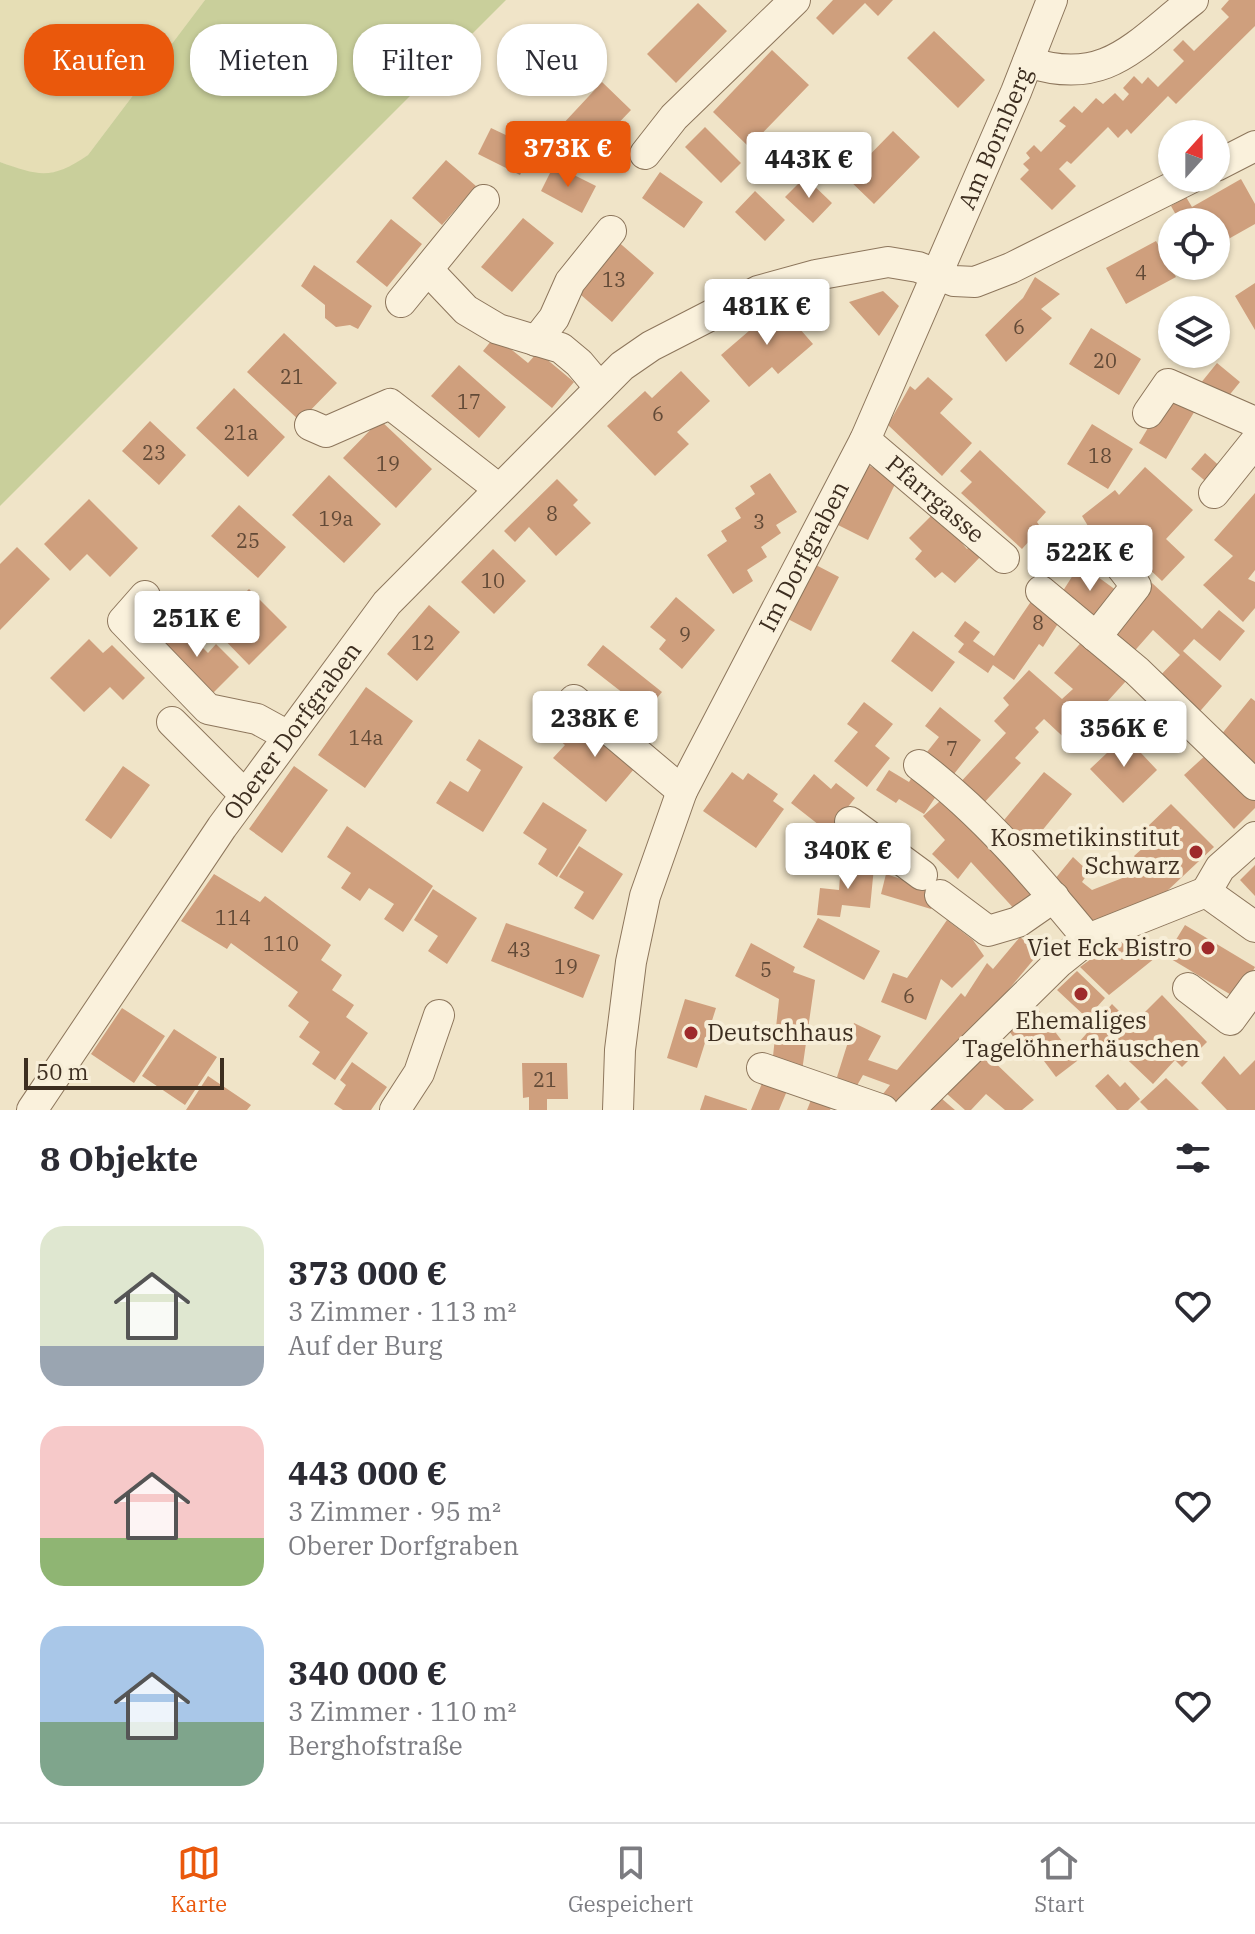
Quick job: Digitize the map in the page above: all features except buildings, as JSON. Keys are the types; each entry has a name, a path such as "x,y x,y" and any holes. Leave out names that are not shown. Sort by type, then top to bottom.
{"street":[{"path":"645,154 674,117 795,0"},
{"name":"Am Bornberg","path":"937,275 1052,0"},
{"path":"1028,62 1071,71 1109,65 1193,0"},
{"path":"1230,159 1255,146"},
{"path":"937,275 965,283 991,276 1162,192"},
{"path":"401,302 484,200"},
{"path":"536,341 554,318 570,282 611,231"},
{"name":"Oberer Dorfgraben","path":"32,1110 245,795 387,603 622,366 651,346 758,291 871,263 903,263 937,275"},
{"path":"428,270 466,310 498,329 561,348 579,363 600,388"},
{"name":"Im Dorfgraben","path":"618,1110 620,1050 631,962 645,896 682,791 865,440 937,275"},
{"path":"1148,413 1168,384 1255,422"},
{"path":"310,425 326,432 390,404 499,489"},
{"name":"Pfarrgasse","path":"865,440 1004,558"},
{"path":"1214,493 1255,442"},
{"path":"1096,637 1136,586 1107,549"},
{"path":"1041,591 1096,637 1255,785"},
{"path":"145,596 123,621 208,709 257,719 288,736"},
{"path":"574,700 682,791"},
{"path":"172,722 245,795"},
{"path":"919,765 951,789 1054,897 1088,939"},
{"path":"850,822 988,931 1018,922 1054,897"},
{"path":"909,1110 1058,963 1088,939 1206,892 1220,868 1255,837"},
{"path":"1206,892 1255,927"},
{"path":"1188,988 1224,1028 1255,986"},
{"path":"395,1110 419,1073 439,1015"},
{"path":"762,1068 883,1110"}],"shaded area":[{"path":"0,0 205,0 174,41 174,24 24,24 24,96 133,96 88,155 66,170 37,176 0,162"}],"green space":[{"path":"205,0 506,0 481,25 353,24 353,96 410,96 0,506 0,162 35,173 65,169 88,155 133,96 174,96 174,41"}],"place":[{"name":"Kosmetikinstitut Schwarz","path":"1196,852"},
{"name":"Viet Eck Bistro","path":"1208,948"},
{"name":"Ehemaliges Tagelöhnerhäuschen","path":"1081,994"},
{"name":"Deutschhaus","path":"691,1033"}]}
